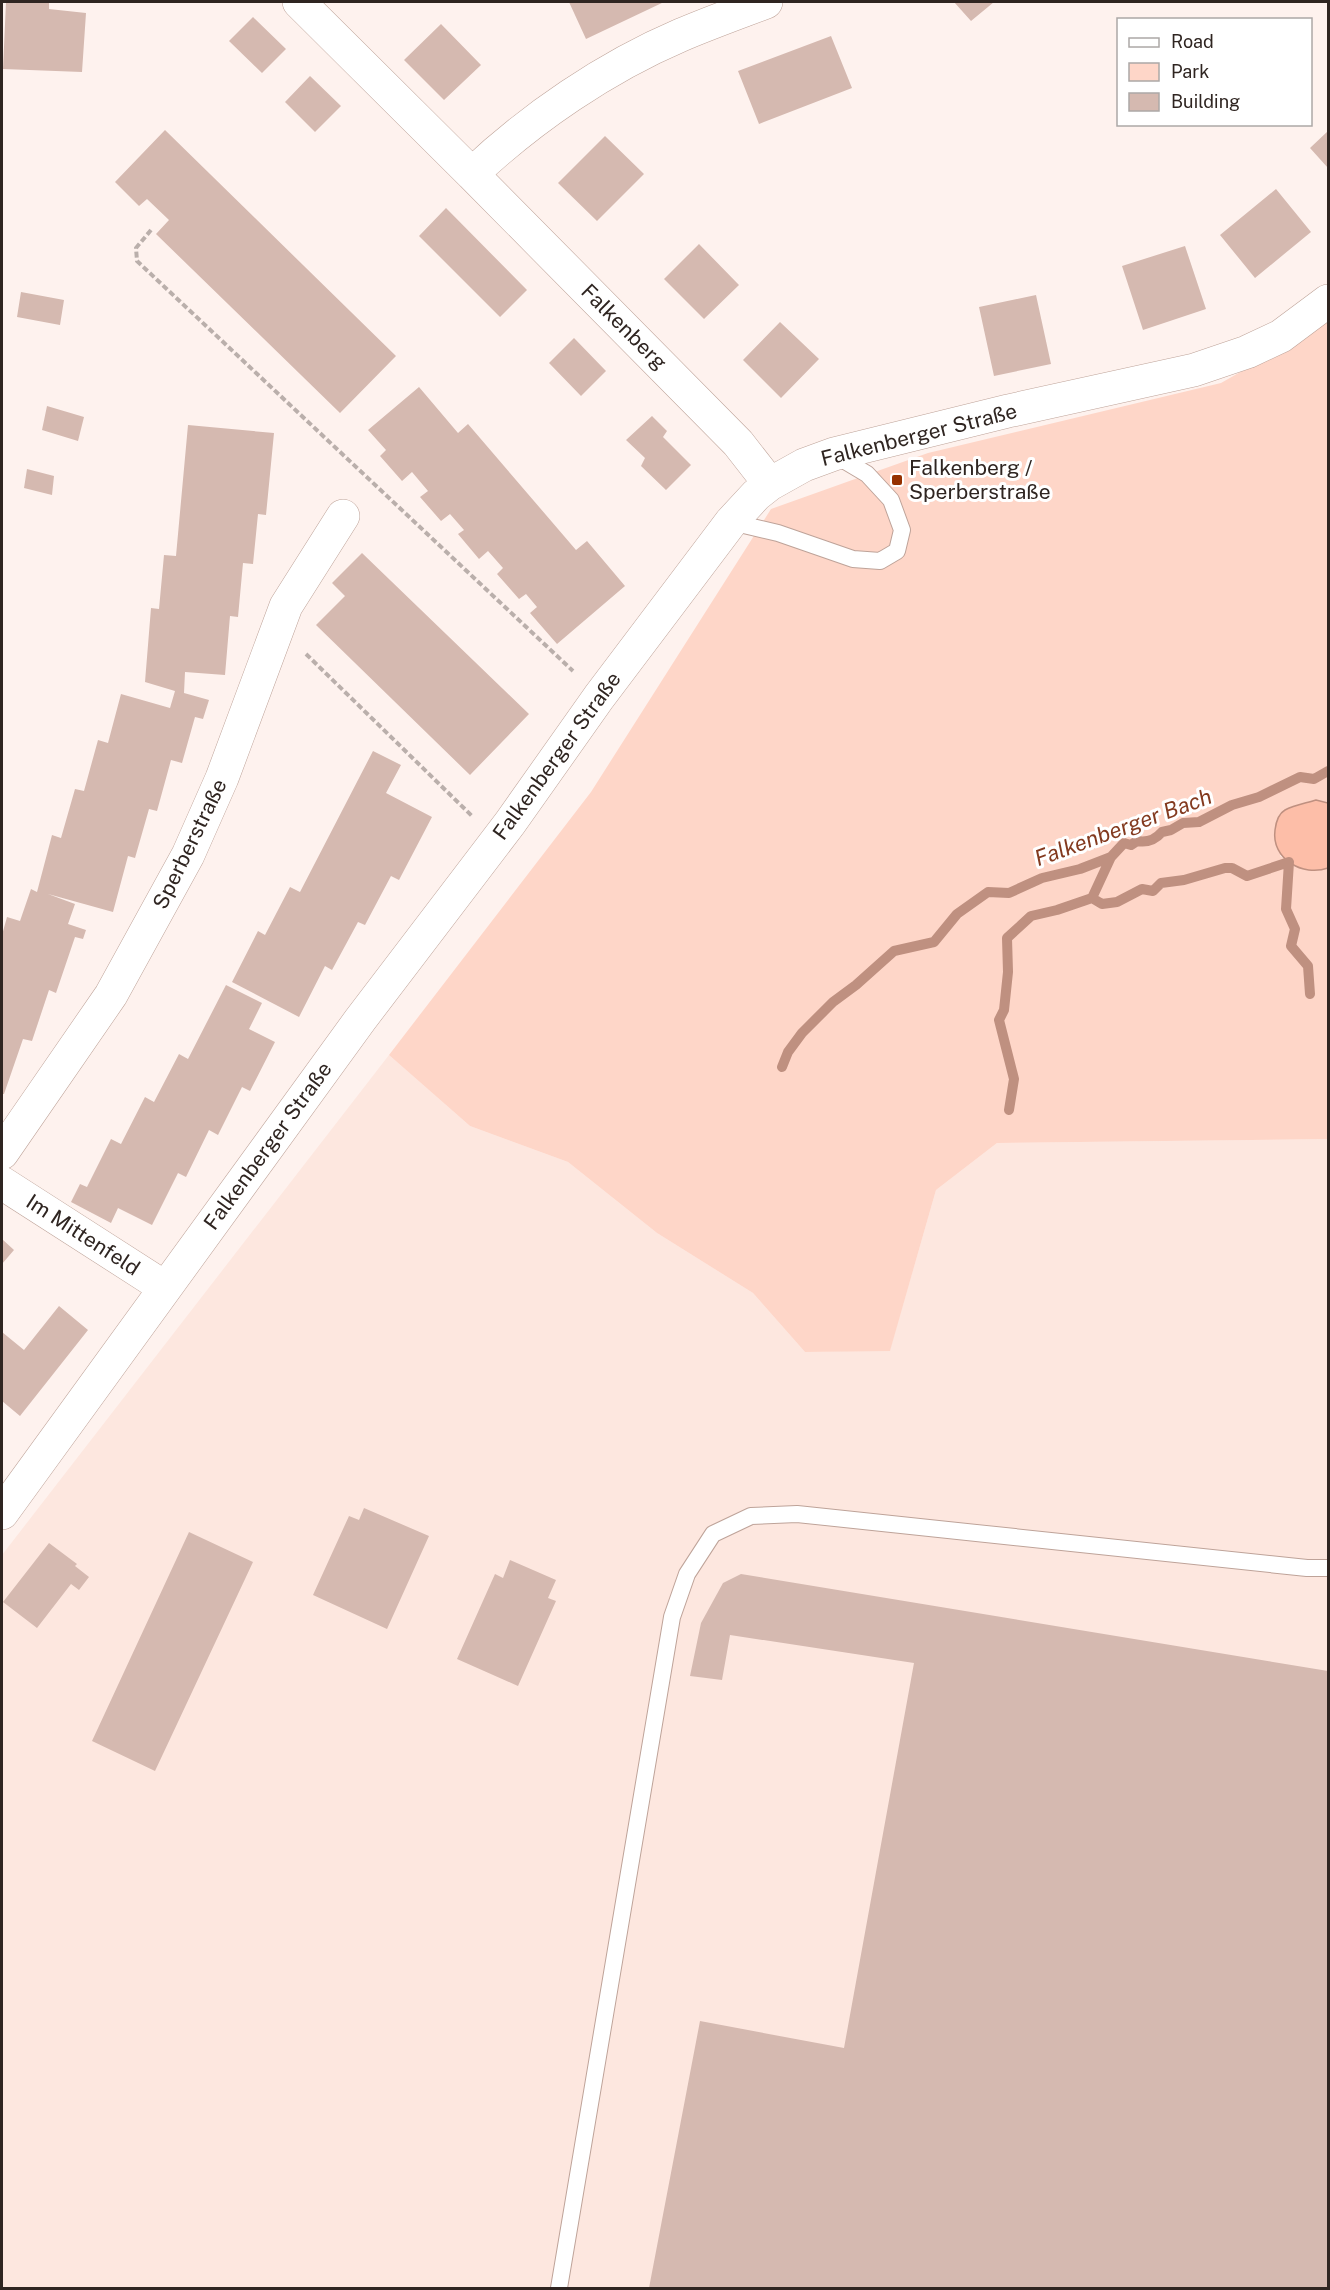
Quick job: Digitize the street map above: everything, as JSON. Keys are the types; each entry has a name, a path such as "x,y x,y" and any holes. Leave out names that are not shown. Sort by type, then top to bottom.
{"street":[{"name":"Falkenberg","path":"299,2 738,443 770,484"},
{"path":"472,174 508,140 621,65 679,36 766,2"},
{"name":"Falkenberger Straße","path":"2,1513 164,1287 360,1020 496,840 599,697 731,522 770,484 804,465 834,454 1008,411 1194,370 1247,352 1281,336 1329,301"},
{"name":"Sperberstraße","path":"2,1153 111,995 188,855 222,778 286,606 343,516"},
{"name":"Im Mittenfeld","path":"2,1183 164,1287"}],"lane":[{"path":"731,522 778,533 853,559 880,561 897,550 902,530 891,500 867,474 834,454"},
{"path":"559,2289 672,1617 687,1574 713,1534 751,1516 797,1514 1307,1568 1329,1568"}],"path":[{"path":"151,230 136,248 137,261 599,697"},
{"path":"278,627 496,840"}],"shaded area":[{"path":"1316,800 1328,803 1328,868 1309,870 1299,868 1283,857 1275,840 1275,830 1283,812"},
{"path":"389,1055 470,1126 568,1162 657,1233 753,1293 805,1352 890,1350 936,1190 997,1143 1328,1139 1328,2288 2,2288 2,1555"}],"green space":[{"path":"1328,322 1328,803 1316,800 1280,856 1309,870 1328,868 1328,1139 997,1143 936,1190 890,1351 805,1352 753,1293 657,1233 568,1162 470,1126 389,1055 591,792 771,509 928,453 1221,383"}],"building":[{"path":"6,2 49,2 49,9 86,13 82,72 3,69"},
{"path":"569,2 664,2 586,39"},
{"path":"954,2 994,2 971,21"},
{"path":"253,17 286,49 262,73 229,41"},
{"path":"441,24 481,65 444,100 404,60"},
{"path":"831,36 852,88 759,124 738,71"},
{"path":"310,76 341,106 315,132 285,102"},
{"path":"165,130 396,356 340,413 156,234 169,220 147,199 139,206 115,182"},
{"path":"1328,131 1328,168 1310,148"},
{"path":"605,136 644,174 597,221 558,183"},
{"path":"1276,189 1311,232 1255,278 1220,235"},
{"path":"446,208 527,290 500,317 419,236"},
{"path":"699,244 739,285 704,319 664,279"},
{"path":"1185,246 1206,309 1143,330 1122,266"},
{"path":"21,292 64,300 60,325 17,317"},
{"path":"1036,295 1051,364 994,376 979,307"},
{"path":"780,322 819,359 781,398 743,360"},
{"path":"574,338 606,371 581,396 549,363"},
{"path":"419,387 458,433 468,424 576,550 587,541 625,586 557,644 530,613 537,607 526,594 519,599 497,574 503,568 488,551 479,559 458,534 464,530 450,514 441,521 420,497 428,491 412,472 402,481 380,456 386,450 368,430"},
{"path":"47,406 84,417 78,441 42,430"},
{"path":"652,416 667,431 663,437 691,465 666,490 641,466 645,458 626,440"},
{"path":"188,425 274,433 266,515 258,514 253,564 243,563 238,617 230,616 225,675 185,672 184,693 209,700 203,719 195,717 182,763 171,760 157,811 149,809 135,858 128,856 113,912 48,894 75,904 68,924 86,930 83,939 75,937 56,993 49,990 32,1041 23,1039 4,1094 2,1094 2,935 7,917 20,921 31,889 37,892 52,835 61,838 75,789 84,791 98,740 108,743 121,694 170,708 175,691 145,682 151,608 159,609 164,555 176,556"},
{"path":"27,469 54,476 52,495 24,488"},
{"path":"362,553 529,714 470,775 316,625 345,596 332,583"},
{"path":"373,751 401,765 386,793 432,817 399,880 391,876 365,925 358,922 332,970 325,966 299,1017 232,982 258,931 265,935 290,887 300,892"},
{"path":"226,985 262,1003 249,1029 275,1042 250,1091 242,1087 218,1135 209,1130 186,1177 178,1173 152,1225 118,1208 111,1223 71,1202 80,1184 87,1187 111,1139 121,1144 145,1097 154,1102 179,1054 188,1059"},
{"path":"2,1239 14,1250 2,1264"},
{"path":"59,1306 88,1330 20,1416 2,1401 2,1332 24,1350"},
{"path":"364,1508 429,1536 387,1629 313,1595 349,1516 359,1520"},
{"path":"189,1532 253,1562 155,1771 92,1741"},
{"path":"49,1543 77,1564 75,1566 89,1577 79,1590 71,1584 37,1628 3,1602"},
{"path":"510,1560 556,1580 548,1598 556,1601 518,1686 457,1659 495,1574 503,1578"},
{"path":"741,1574 1328,1671 1328,2288 649,2288 700,2021 844,2048 914,1663 730,1635 722,1680 690,1676 701,1623 723,1583"}],"waterway":[{"name":"Falkenberger Bach","path":"782,1067 788,1052 802,1033 833,1002 894,951 934,942 957,914 988,892 1009,893 1042,878 1080,869 1111,857 1124,843 1131,845 1137,841 1151,840 1162,832 1183,823 1199,822 1232,805 1259,797 1300,777 1314,779 1328,771"},
{"path":"1009,1110 1014,1079 999,1020 1004,1010 1008,972 1007,938 1031,916 1092,898 1111,857"},
{"path":"1092,898 1102,904 1117,902 1142,889 1153,891 1161,883 1184,880 1225,868 1232,868 1247,876 1289,862 1286,909 1295,929 1291,946 1308,966 1310,994"}],"place":[{"name":"Falkenberg / Sperberstraße","path":"897,480"}]}
